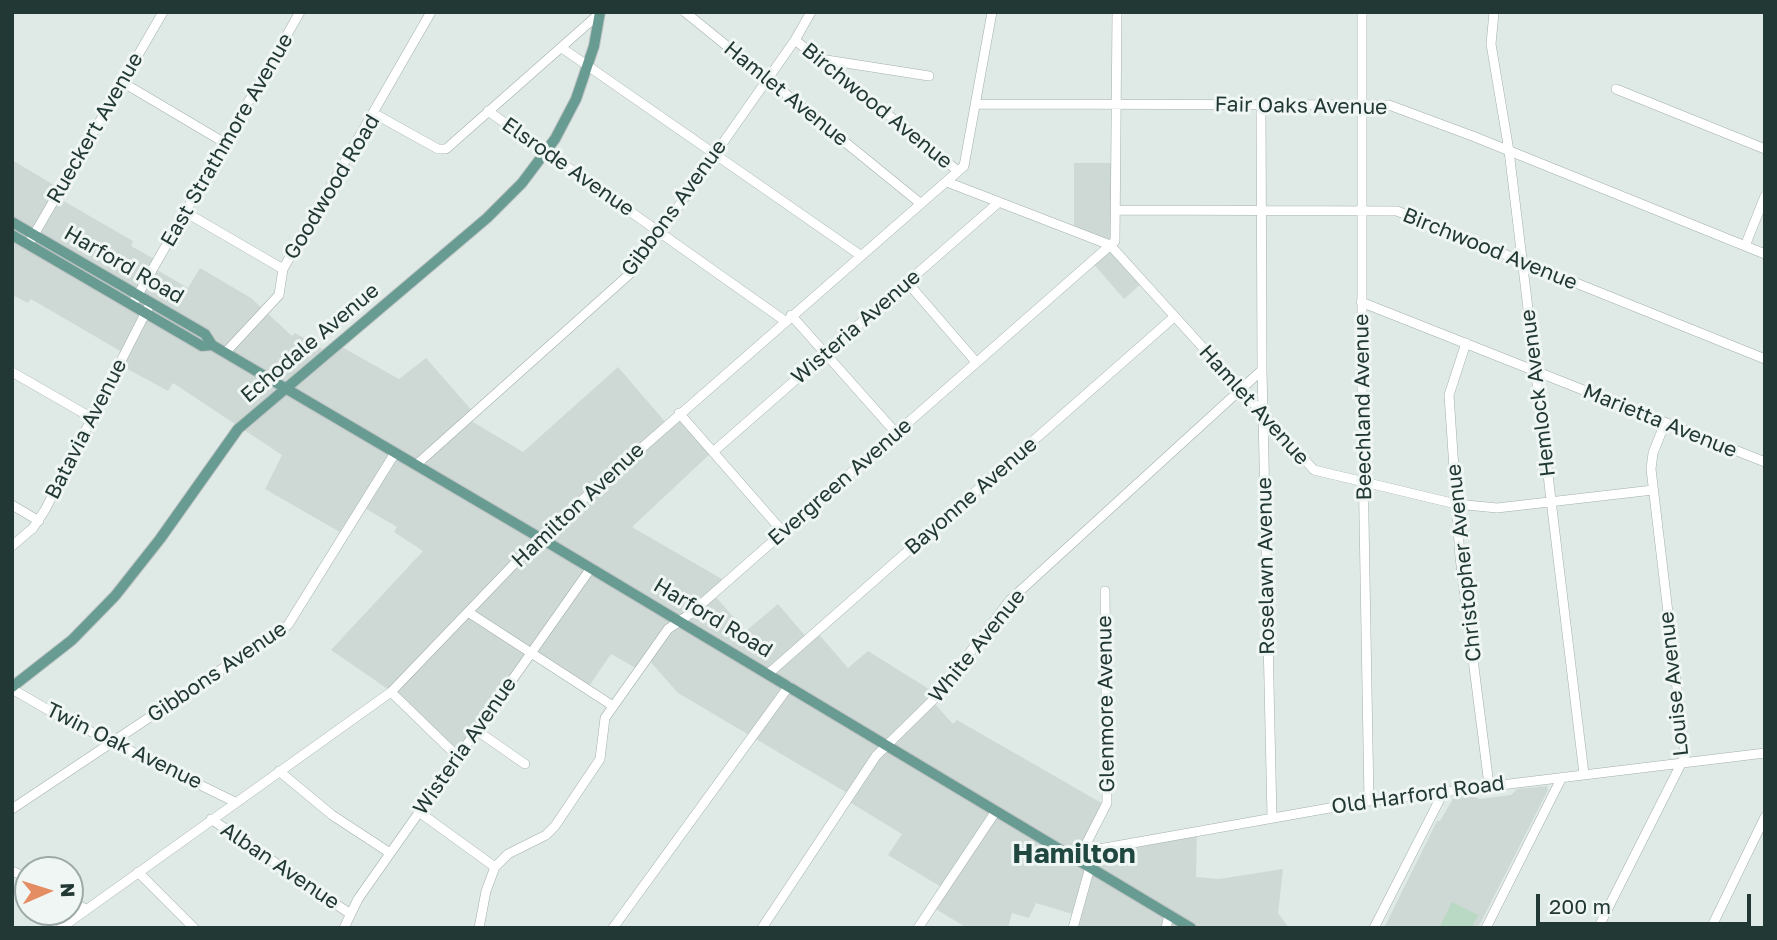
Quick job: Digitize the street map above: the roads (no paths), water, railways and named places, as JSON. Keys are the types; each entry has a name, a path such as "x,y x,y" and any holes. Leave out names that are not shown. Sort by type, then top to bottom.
{"main road":[{"name":"Echodale Avenue","path":"12,688 64,646 108,603 160,539 238,429 487,218 522,183 564,124 587,68 601,13"},
{"name":"Harford Road","path":"12,222 31,240 148,308 205,334 212,345 225,353 540,537 996,811 1079,855 1090,867 1191,928"},
{"name":"Harford Road","path":"12,235 31,240"}],"street":[{"name":"Rueckert Avenue","path":"31,240 163,12"},
{"name":"East Strathmore Avenue","path":"134,300 300,12"},
{"name":"Goodwood Road","path":"225,353 279,295 284,269 431,12"},
{"name":"Hamlet Avenue","path":"685,12 920,203"},
{"name":"Gibbons Avenue","path":"416,465 628,276 768,79 811,12"},
{"name":"Hamilton Avenue","path":"85,909 391,692 540,537 947,182 967,160 992,12"},
{"path":"1110,245 1117,237 1117,12"},
{"name":"Beechland Avenue","path":"1362,12 1361,302 1369,801"},
{"name":"Hemlock Avenue","path":"1494,12 1490,38 1509,151 1584,774"},
{"path":"374,114 442,150 601,13"},
{"name":"Birchwood Avenue","path":"795,40 958,171"},
{"path":"562,48 860,256"},
{"path":"820,59 929,76"},
{"path":"122,82 225,143"},
{"path":"1616,89 1765,149"},
{"name":"Fair Oaks Avenue","path":"978,104 1398,107 1765,254"},
{"name":"Roselawn Avenue","path":"1261,105 1262,370 1272,817"},
{"name":"Elsrode Avenue","path":"488,111 545,153 788,318 825,354 896,433"},
{"name":"Hamlet Avenue","path":"947,182 1110,245 1314,470 1456,504 1507,508 1653,490"},
{"path":"1745,246 1765,196"},
{"name":"Wisteria Avenue","path":"713,452 999,202"},
{"name":"Birchwood Avenue","path":"1117,210 1397,211 1765,359"},
{"path":"186,212 284,269"},
{"name":"Evergreen Avenue","path":"495,867 508,854 546,835 555,826 600,759 602,727 613,706 668,629 783,532 1110,245"},
{"path":"907,282 976,362"},
{"name":"Marietta Avenue","path":"1361,302 1765,462"},
{"name":"Batavia Avenue","path":"12,546 39,520 148,308"},
{"name":"Bayonne Avenue","path":"768,674 1174,317"},
{"name":"Christopher Avenue","path":"1466,343 1449,395 1460,557 1489,785"},
{"name":"White Avenue","path":"762,928 887,745 936,697 1010,600 1262,370"},
{"path":"12,372 92,418"},
{"path":"679,413 783,532"},
{"name":"Louise Avenue","path":"1598,928 1684,762 1651,460 1665,423"},
{"name":"Gibbons Avenue","path":"12,809 294,620 395,453"},
{"path":"12,505 39,520"},
{"name":"Wisteria Avenue","path":"344,928 349,913 390,853 591,568"},
{"name":"Glenmore Avenue","path":"1079,855 1107,803 1105,591"},
{"path":"468,612 613,706"},
{"path":"613,928 789,686"},
{"name":"Twin Oak Avenue","path":"12,688 113,742 235,802"},
{"path":"391,692 457,756"},
{"path":"476,730 525,764"},
{"name":"Old Harford Road","path":"1079,855 1369,801 1765,753"},
{"path":"279,771 332,815 390,853"},
{"path":"1486,928 1562,777"},
{"path":"1374,928 1444,791"},
{"path":"918,928 996,811"},
{"path":"419,812 495,867 486,891 480,928"},
{"path":"1711,928 1765,817"},
{"name":"Alban Avenue","path":"211,819 349,913"},
{"path":"1073,928 1090,867"},
{"path":"138,872 194,928"},
{"path":"1166,928 1169,915"}],"district":[{"name":"Hamilton","path":"1074,854"}]}
